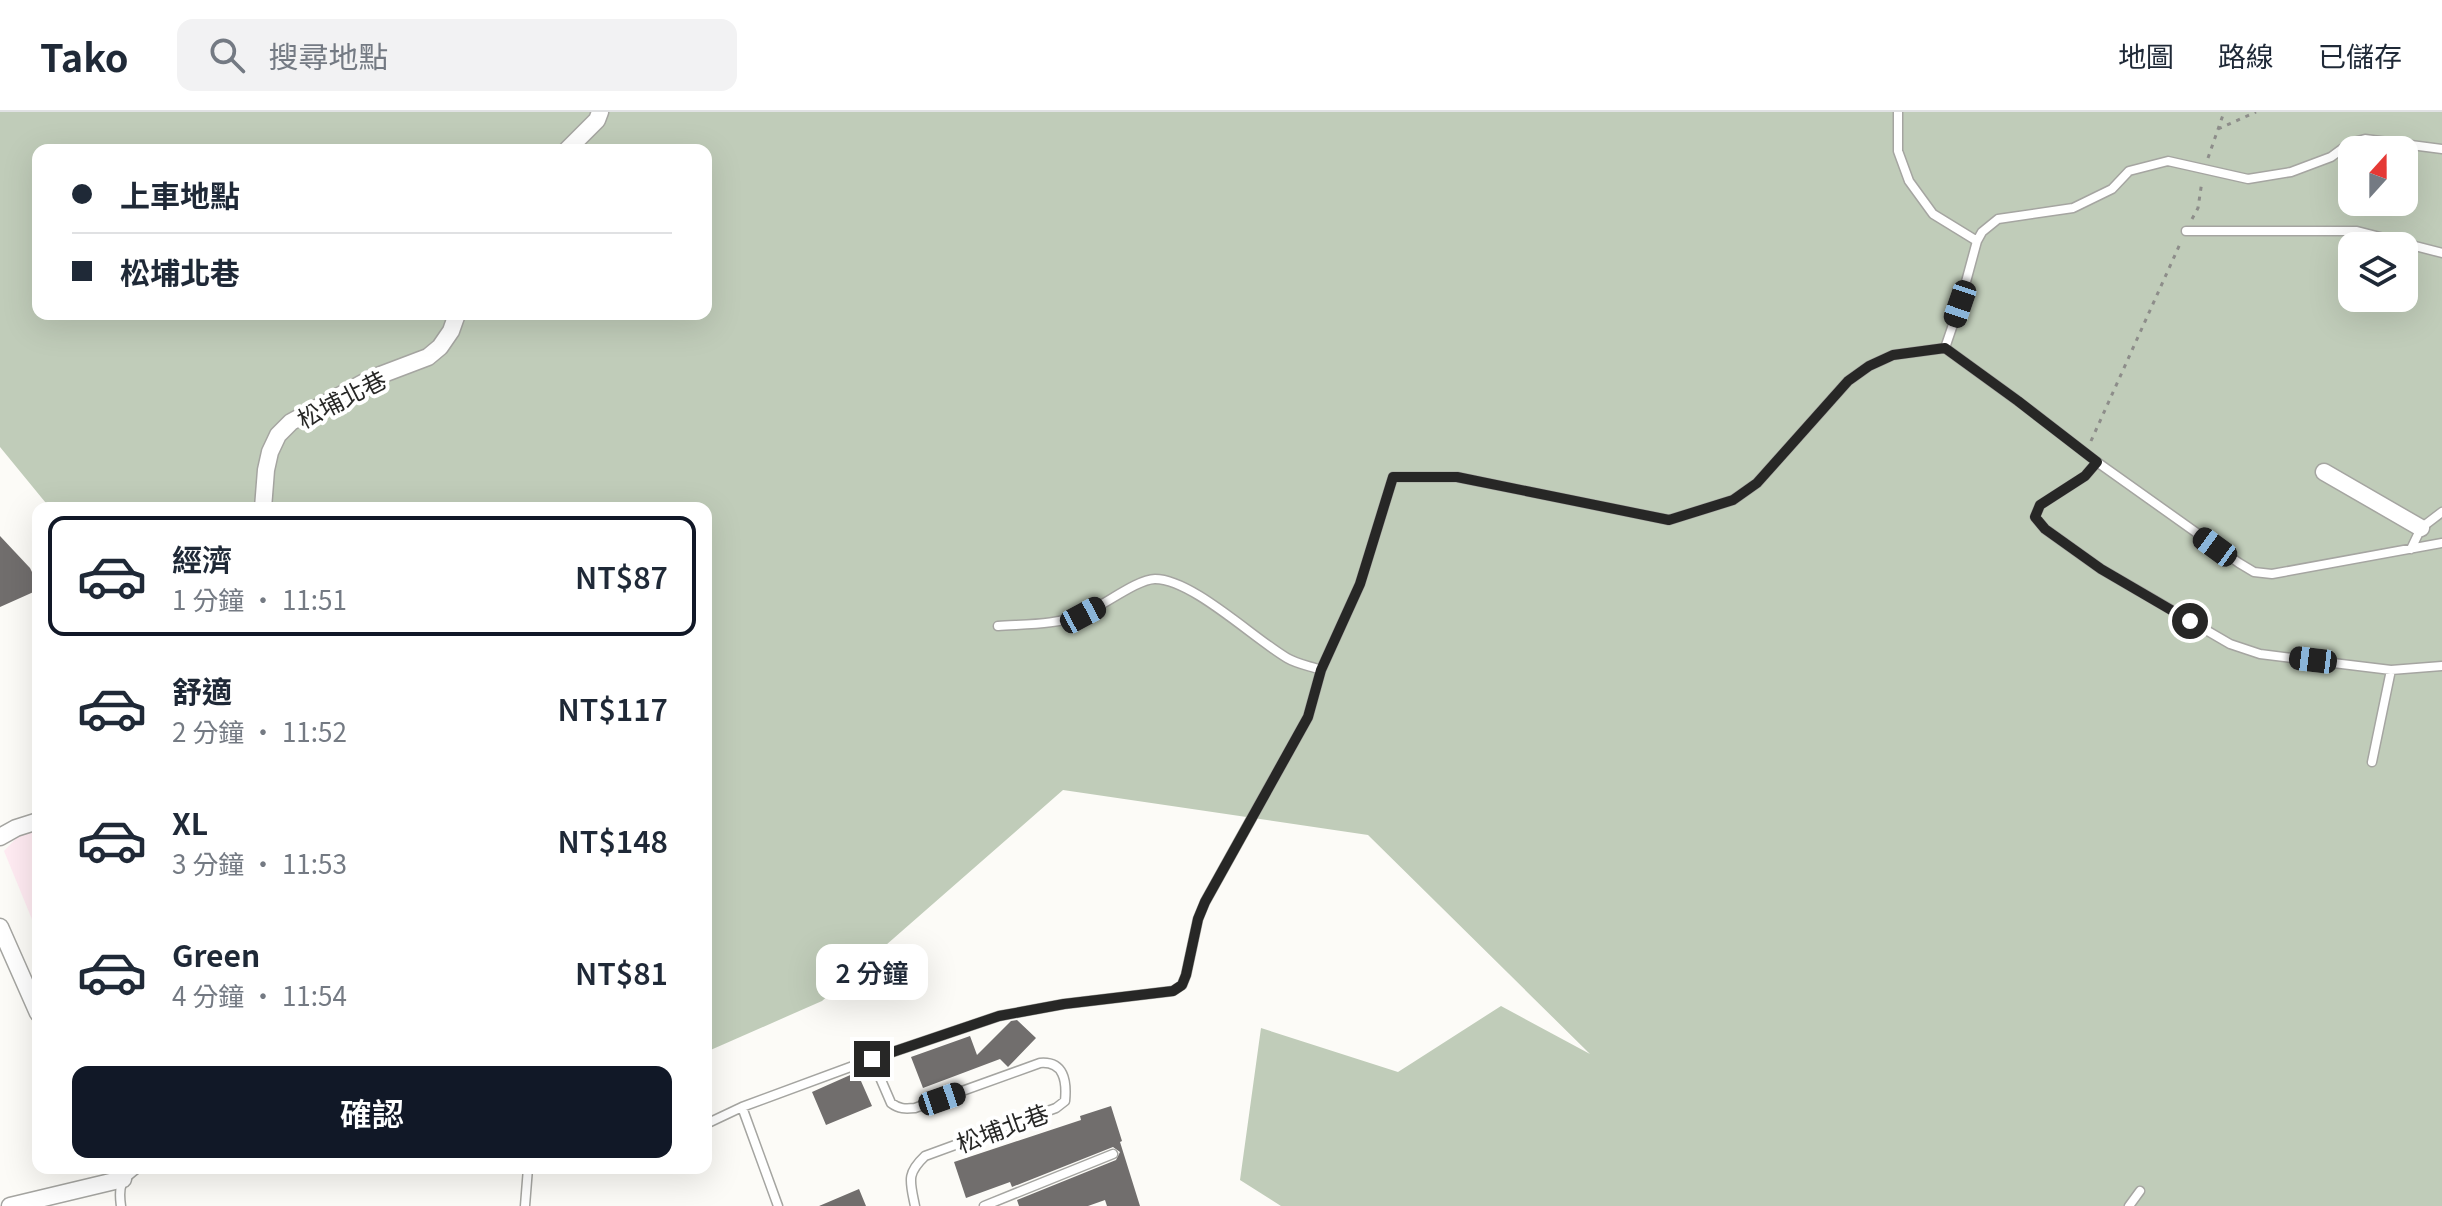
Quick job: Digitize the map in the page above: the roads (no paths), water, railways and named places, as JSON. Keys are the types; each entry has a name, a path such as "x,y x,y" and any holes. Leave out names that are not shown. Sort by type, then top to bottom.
{"street":[{"path":"573,144 597,120 600,112"},
{"name":"松埔北巷","path":"263,502 270,452 278,435 291,422 370,379 428,357 440,347 455,320"},
{"path":"2324,472 2421,528"},
{"path":"0,837 32,823"},
{"path":"0,927 32,999"},
{"path":"10,1206 119,1180"}],"lane":[{"path":"1898,112 1898,151 1909,181 1933,214 1977,241"},
{"path":"1945,348 1977,241 1982,232 1998,219 2073,208 2112,189 2129,171 2168,161 2248,179 2291,172 2331,157 2350,143 2365,139 2442,149"},
{"path":"2186,231 2357,231 2442,253"},
{"path":"712,1121 872,1059 999,1016 1064,1004 1173,991 1182,985 1205,902 1308,717 1321,670 1360,584 1393,477 1457,477 1669,520 1733,500 1757,483 1848,381 1869,366 1893,355 1945,348 2097,462 2254,572 2272,574 2442,543"},
{"path":"2097,462 2085,476 2040,505 2035,517 2045,529 2101,569 2230,644 2260,654 2391,670 2442,666"},
{"path":"2411,549 2421,528 2442,512"},
{"path":"998,626 1058,622 1083,615 1153,579 1173,583 1198,595 1290,660 1321,670"},
{"path":"2372,762 2391,670"},
{"name":"松埔北巷","path":"872,1059 891,1103 906,1109 1040,1063 1049,1062 1057,1066 1065,1076 1065,1101 1056,1108 925,1156 912,1169 910,1181 915,1206"},
{"path":"742,1107 778,1206"},
{"path":"984,1206 1113,1154"},
{"path":"525,1206 528,1174"},
{"path":"119,1180 121,1206"},
{"path":"119,1180 129,1206"},
{"path":"2129,1206 2140,1191"}]}
